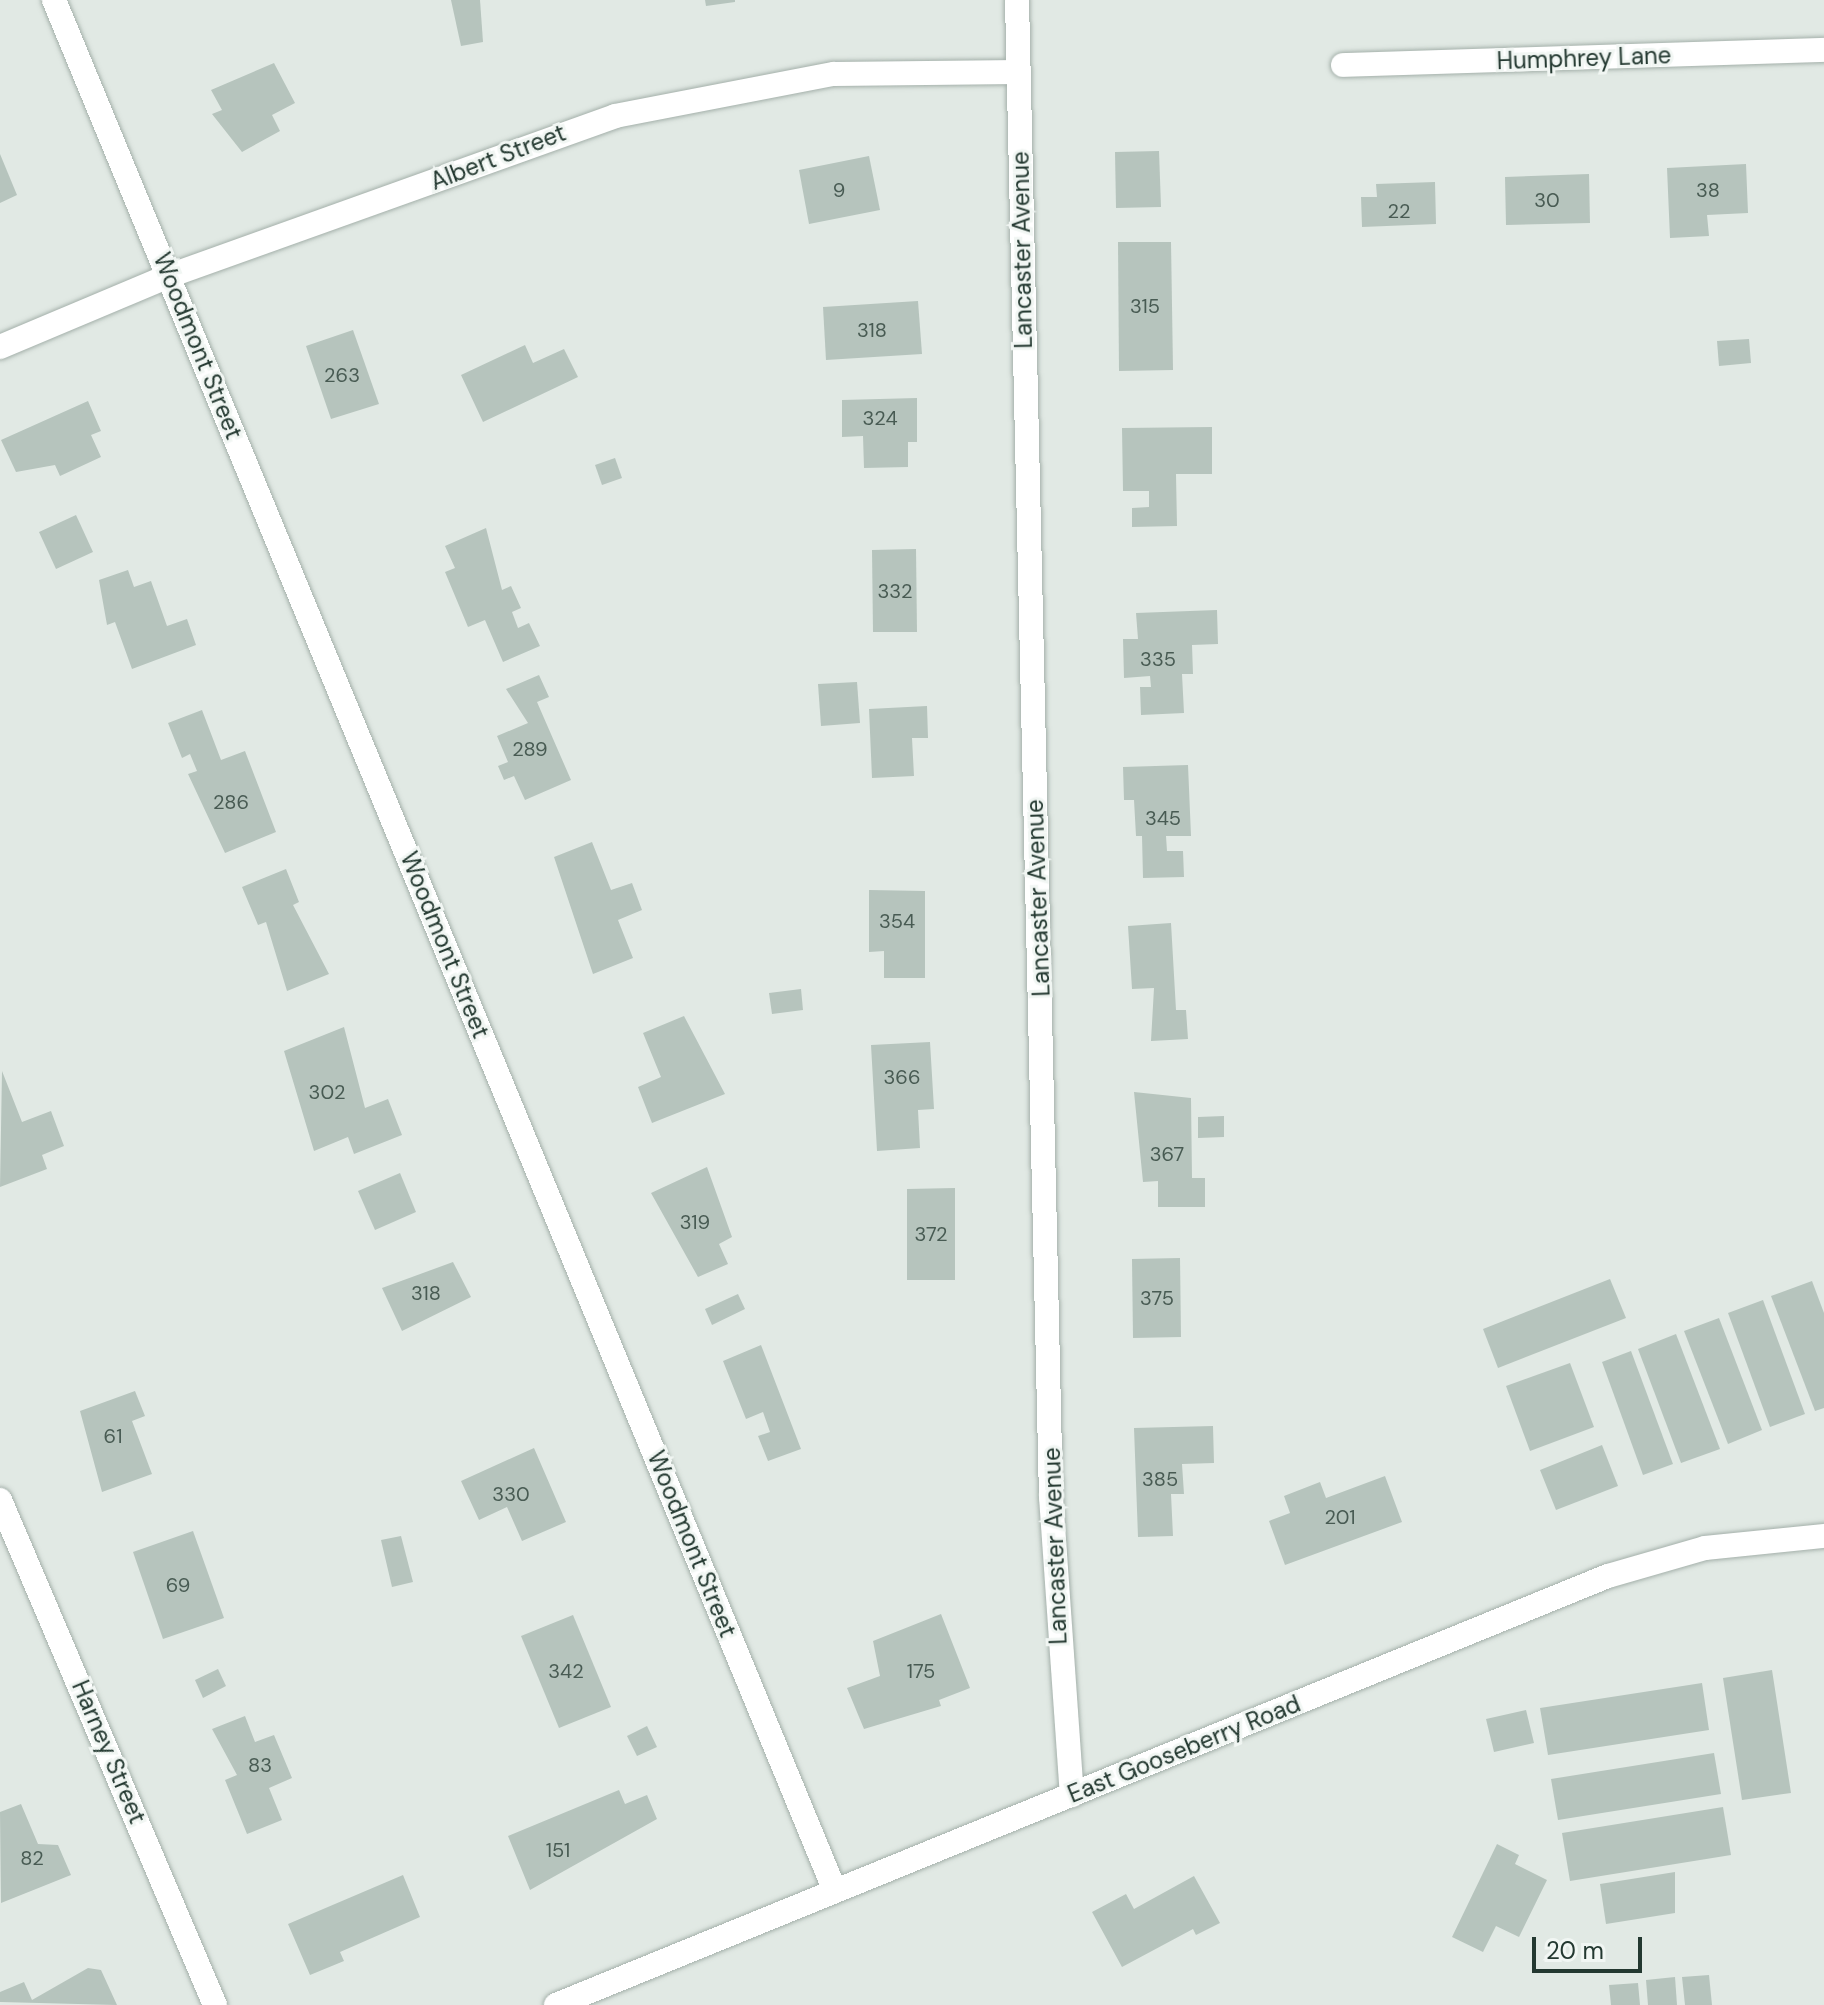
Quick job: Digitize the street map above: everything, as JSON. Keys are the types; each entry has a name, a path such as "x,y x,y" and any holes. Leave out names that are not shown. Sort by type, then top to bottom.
{"street":[{"name":"Woodmont Street","path":"54,0 835,1891"},
{"name":"Lancaster Avenue","path":"1017,0 1051,1497 1072,1795"},
{"name":"Humphrey Lane","path":"1343,65 1824,50"},
{"name":"Albert Street","path":"0,347 169,276 575,127 656,106 859,72 1019,72"},
{"name":"Harney Street","path":"0,1500 215,2005"},
{"name":"East Gooseberry Road","path":"556,2005 1640,1564 1738,1542 1824,1536"}],"building":[{"path":"451,0 480,0 483,42 461,46"},
{"path":"705,0 735,0 735,2 706,6"},
{"path":"274,63 295,103 272,115 280,131 242,152 212,114 222,110 211,90"},
{"path":"1159,151 1161,207 1116,208 1115,152"},
{"path":"0,154 17,195 0,203"},
{"path":"869,156 880,210 809,224 799,170"},
{"path":"1746,164 1748,213 1707,215 1709,236 1670,238 1667,168"},
{"path":"1589,174 1590,223 1506,225 1505,177"},
{"path":"1435,182 1436,224 1362,227 1361,197 1377,197 1376,184"},
{"path":"1118,242 1171,242 1173,370 1119,371"},
{"path":"918,301 922,354 826,360 823,307"},
{"path":"353,330 379,404 331,419 306,346"},
{"path":"1749,339 1751,363 1719,366 1717,341"},
{"path":"525,345 533,363 564,349 578,377 483,422 461,375"},
{"path":"917,398 917,442 908,442 908,467 864,468 863,436 842,437 842,400"},
{"path":"88,401 101,431 91,435 101,457 60,476 55,465 16,472 1,440"},
{"path":"1212,427 1212,474 1176,474 1177,526 1132,527 1132,508 1149,507 1149,491 1123,491 1122,428"},
{"path":"615,458 622,478 602,485 595,465"},
{"path":"76,515 93,552 56,569 39,532"},
{"path":"486,528 502,590 511,586 521,608 512,612 518,628 529,623 540,646 503,662 485,620 468,627 445,572 455,568 445,546"},
{"path":"916,549 917,632 873,632 872,550"},
{"path":"128,570 134,587 151,581 167,626 187,619 196,645 132,669 115,622 107,625 99,580"},
{"path":"1217,610 1218,644 1192,645 1193,674 1182,674 1184,713 1141,715 1140,687 1151,687 1150,676 1124,678 1123,639 1138,639 1136,613"},
{"path":"539,675 549,697 537,702 571,780 525,800 514,776 504,780 498,766 508,762 497,736 528,723 506,689"},
{"path":"857,682 860,723 821,726 818,684"},
{"path":"927,706 928,738 912,738 914,776 872,778 869,709"},
{"path":"202,710 221,760 245,751 276,832 225,853 188,774 197,771 190,754 182,758 168,723"},
{"path":"1188,765 1191,836 1166,836 1167,851 1183,851 1184,877 1143,878 1142,836 1136,836 1134,800 1124,800 1123,767"},
{"path":"592,842 611,890 632,883 642,910 618,920 633,958 593,974 554,857"},
{"path":"286,869 299,902 293,905 329,974 287,991 266,922 258,925 242,887"},
{"path":"869,890 925,891 925,978 884,978 884,951 869,952"},
{"path":"1171,923 1176,1010 1186,1010 1188,1039 1151,1041 1154,988 1132,989 1128,926"},
{"path":"801,989 803,1010 772,1014 769,993"},
{"path":"684,1016 725,1094 652,1123 638,1087 661,1077 643,1033"},
{"path":"344,1027 365,1108 388,1099 402,1135 354,1154 348,1137 314,1151 284,1051"},
{"path":"930,1042 934,1109 918,1110 920,1148 877,1151 871,1045"},
{"path":"2,1071 22,1122 51,1111 64,1146 42,1155 47,1169 0,1187"},
{"path":"1134,1092 1191,1098 1192,1178 1205,1178 1205,1207 1158,1207 1158,1181 1143,1182"},
{"path":"1224,1116 1224,1137 1198,1138 1198,1117"},
{"path":"707,1167 732,1237 719,1244 728,1264 698,1277 651,1193"},
{"path":"400,1173 416,1212 375,1230 358,1191"},
{"path":"955,1188 955,1280 907,1280 907,1189"},
{"path":"1180,1258 1181,1337 1133,1338 1132,1259"},
{"path":"453,1262 471,1297 402,1331 382,1288"},
{"path":"1610,1279 1626,1318 1498,1368 1483,1329"},
{"path":"1812,1281 1824,1313 1824,1408 1815,1411 1771,1296"},
{"path":"738,1294 745,1309 712,1325 705,1309"},
{"path":"1763,1300 1805,1414 1770,1427 1728,1313"},
{"path":"1719,1318 1762,1430 1728,1444 1684,1331"},
{"path":"1676,1334 1720,1449 1681,1463 1638,1349"},
{"path":"761,1345 801,1449 768,1461 758,1436 770,1432 763,1412 746,1419 723,1361"},
{"path":"1631,1351 1673,1464 1643,1475 1602,1362"},
{"path":"1570,1363 1594,1427 1530,1451 1506,1386"},
{"path":"135,1391 145,1416 132,1421 152,1474 102,1492 80,1411"},
{"path":"1213,1426 1214,1463 1182,1464 1184,1494 1171,1494 1173,1536 1138,1537 1134,1428"},
{"path":"1602,1445 1618,1486 1556,1510 1540,1470"},
{"path":"534,1448 566,1522 522,1541 507,1507 479,1520 461,1481"},
{"path":"1385,1476 1402,1522 1285,1565 1269,1521 1290,1513 1284,1496 1320,1482 1326,1498"},
{"path":"193,1531 224,1618 163,1639 133,1552"},
{"path":"401,1536 413,1582 392,1587 381,1540"},
{"path":"941,1614 970,1688 939,1700 941,1706 864,1729 847,1688 880,1676 873,1641"},
{"path":"573,1615 611,1707 559,1728 521,1636"},
{"path":"218,1669 226,1686 203,1698 195,1680"},
{"path":"1772,1670 1791,1793 1742,1800 1723,1678"},
{"path":"1702,1683 1709,1730 1548,1755 1540,1708"},
{"path":"1526,1710 1534,1743 1494,1752 1486,1719"},
{"path":"245,1716 255,1742 274,1735 292,1778 269,1788 282,1820 247,1834 225,1780 237,1775 212,1729"},
{"path":"647,1726 657,1747 637,1756 627,1736"},
{"path":"1714,1753 1721,1794 1558,1820 1551,1779"},
{"path":"619,1790 625,1804 647,1795 657,1819 530,1890 508,1836"},
{"path":"21,1804 38,1844 58,1845 71,1875 1,1903 0,1812"},
{"path":"1723,1807 1731,1855 1570,1881 1562,1833"},
{"path":"1497,1844 1519,1855 1515,1864 1547,1880 1519,1937 1496,1926 1483,1952 1452,1937"},
{"path":"1675,1872 1675,1913 1606,1924 1600,1884"},
{"path":"403,1875 420,1917 340,1952 344,1961 310,1975 288,1924"},
{"path":"1194,1876 1220,1923 1196,1935 1193,1929 1122,1967 1092,1912 1126,1894 1134,1909"},
{"path":"88,1968 101,1970 117,2005 0,2002 0,1992 24,1982 32,2000"},
{"path":"1709,1975 1712,2005 1685,2005 1682,1977"},
{"path":"1675,1977 1677,2005 1648,2005 1646,1980"},
{"path":"1638,1983 1640,2005 1611,2005 1609,1985"}]}
